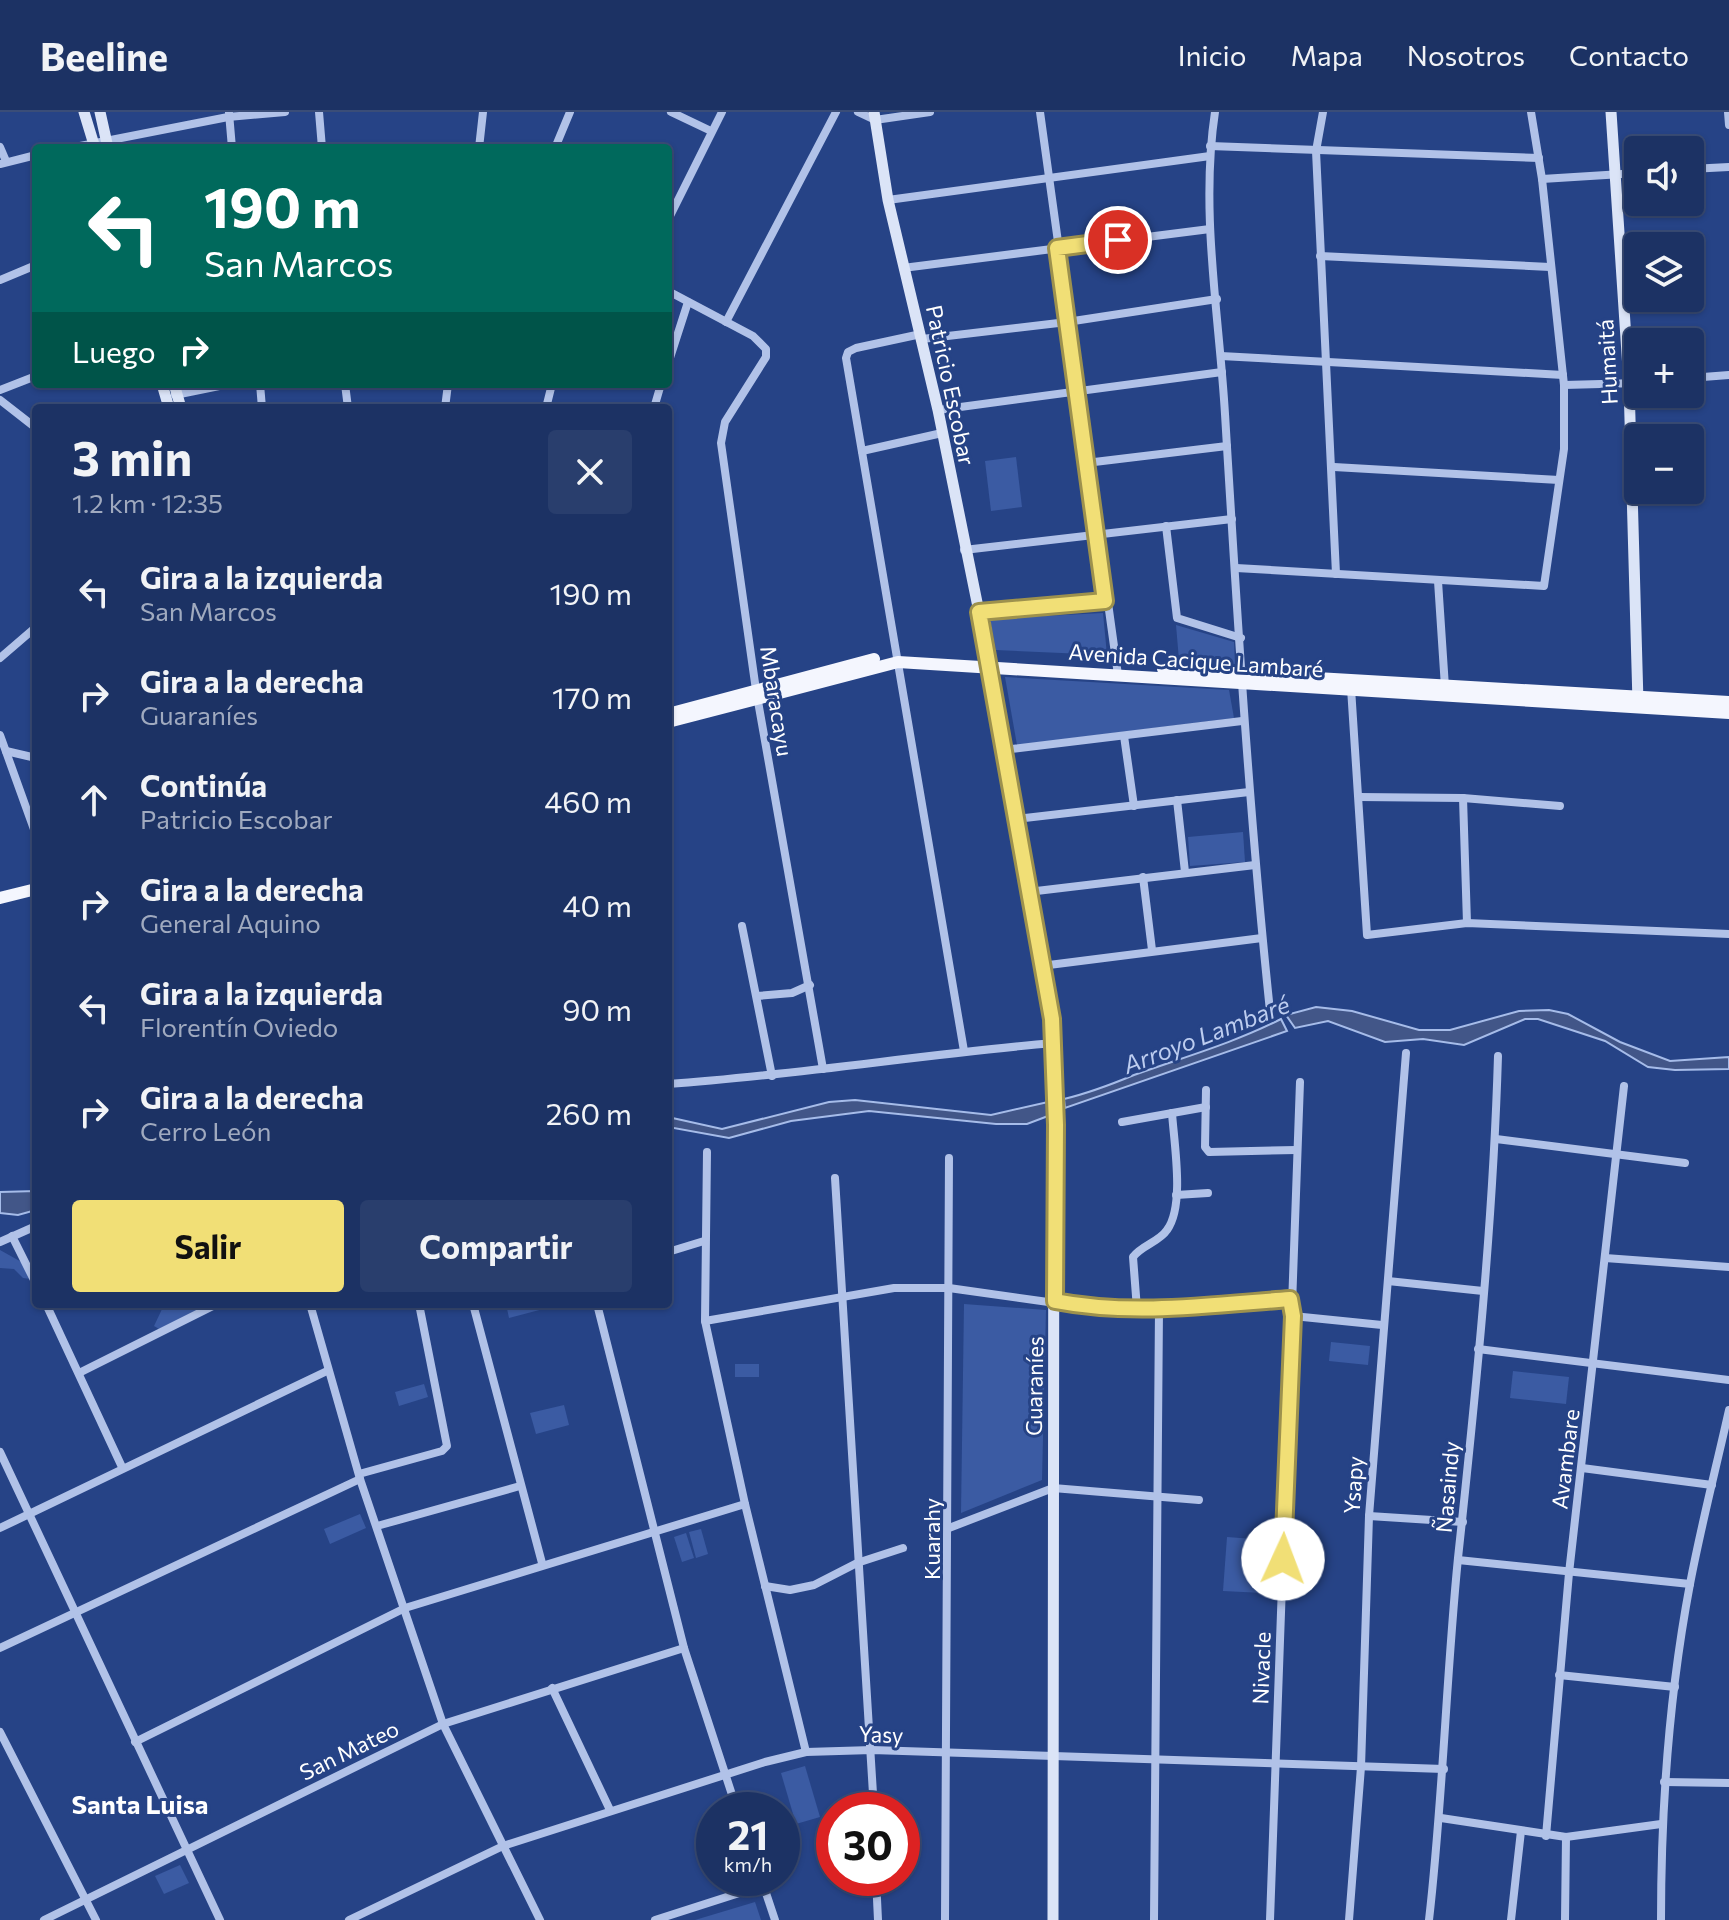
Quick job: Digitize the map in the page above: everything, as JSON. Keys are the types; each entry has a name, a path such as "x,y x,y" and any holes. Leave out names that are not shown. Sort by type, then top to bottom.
{"main road":[{"name":"Avenida Cacique Lambaré","path":"672,721 897,658 1638,702 1729,713"},
{"name":"Avenida Cacique Lambaré","path":"672,713 757,695"},
{"name":"Avenida Cacique Lambaré","path":"1638,702 1729,702"},
{"path":"0,890 32,881"},
{"path":"0,898 32,890"}],"street":[{"path":"84,112 93,144"},
{"path":"100,112 107,144 229,114 285,112"},
{"path":"319,112 322,144"},
{"path":"479,144 483,112"},
{"path":"557,144 570,112"},
{"path":"671,112 711,131"},
{"path":"672,212 722,112"},
{"path":"672,293 726,322 836,112"},
{"path":"858,112 874,116 930,112"},
{"path":"1040,112 1116,670"},
{"path":"1215,112 1210,151 1210,229 1241,638 1242,721 1270,1011"},
{"path":"1323,112 1316,151 1334,467 1336,574"},
{"path":"1236,568 1544,586 1564,449 1563,380 1542,179 1531,112"},
{"name":"Humaitá","path":"1611,112 1629,328"},
{"path":"1728,112 1729,122"},
{"path":"229,114 232,144"},
{"name":"Patricio Escobar","path":"874,116 888,200 938,410 988,663"},
{"path":"0,147 3,162 32,156"},
{"path":"888,200 1210,151 1539,158"},
{"path":"1704,168 1729,167"},
{"path":"1542,179 1624,174"},
{"path":"903,268 1210,229"},
{"path":"1320,256 1550,267"},
{"path":"0,280 32,267"},
{"path":"964,1051 846,358 850,350 921,337 1067,322 1217,299"},
{"path":"672,352 688,302"},
{"name":"Mbaracayu","path":"726,322 763,342 766,349 766,357 725,422 721,443 757,695 823,1069"},
{"path":"1221,356 1328,360 1624,383"},
{"path":"938,410 1222,372"},
{"path":"1704,377 1729,375"},
{"path":"0,390 32,378"},
{"path":"171,396 210,388"},
{"path":"0,400 32,425"},
{"name":"Humaitá","path":"1634,408 1638,702"},
{"path":"862,451 942,433"},
{"path":"1086,463 1227,446"},
{"path":"1334,467 1559,480"},
{"path":"964,550 1232,519"},
{"path":"1166,526 1177,618 1241,638"},
{"path":"1438,581 1445,690"},
{"path":"979,612 1105,601"},
{"path":"0,658 32,630"},
{"name":"Guaraníes","path":"988,663 1054,1043 1053,1920"},
{"path":"1350,685 1367,935 1467,923 1729,934"},
{"path":"1003,750 1242,721"},
{"path":"0,735 32,824"},
{"path":"1124,736 1134,806"},
{"path":"6,751 32,757"},
{"path":"1016,819 1249,792"},
{"path":"1359,797 1463,798 1560,806"},
{"path":"1463,798 1467,923"},
{"path":"1177,800 1185,872"},
{"path":"1028,892 1255,865"},
{"path":"1143,877 1152,950"},
{"path":"742,926 772,1076"},
{"path":"1041,966 1262,938"},
{"path":"757,996 792,993 810,985"},
{"path":"672,1084 772,1076 964,1051 1054,1043"},
{"name":"Ysapy","path":"1349,1920 1361,1767 1369,1516 1406,1053"},
{"name":"Ñasaindy","path":"1429,1920 1441,1818 1458,1560 1496,1139 1498,1056"},
{"name":"Nivacle","path":"1270,1920 1300,1082"},
{"name":"Avambare","path":"1546,1836 1569,1573 1624,1086"},
{"path":"1206,1090 1205,1147 1209,1152 1296,1150"},
{"path":"1122,1122 1206,1107"},
{"path":"1137,1309 1133,1257 1165,1235 1172,1222 1176,1195 1172,1113"},
{"path":"1496,1139 1685,1163"},
{"path":"707,1152 705,1321 745,1504 806,1752"},
{"name":"Kuarahy","path":"945,1920 949,1158"},
{"path":"835,1178 873,1792"},
{"path":"1176,1195 1208,1193"},
{"path":"0,1242 32,1228"},
{"path":"12,1236 32,1276"},
{"path":"672,1251 704,1241"},
{"path":"1605,1258 1729,1267"},
{"path":"1388,1281 1483,1291"},
{"path":"705,1321 894,1288 949,1288 1091,1308 1159,1309 1290,1299"},
{"path":"48,1308 122,1467"},
{"path":"79,1373 201,1308"},
{"path":"311,1308 359,1476 443,1724 540,1920"},
{"path":"0,1648 359,1476 442,1451 447,1446 420,1308"},
{"path":"474,1308 542,1563"},
{"path":"598,1308 684,1648 731,1792"},
{"path":"1154,1920 1159,1309"},
{"path":"1293,1316 1382,1325"},
{"path":"1478,1349 1729,1380"},
{"path":"0,1528 327,1371"},
{"path":"1661,1920 1661,1824 1675,1687 1690,1584 1729,1410"},
{"path":"0,1452 220,1920"},
{"path":"1582,1468 1712,1485"},
{"path":"377,1526 520,1486"},
{"path":"949,1528 1053,1488 1199,1500"},
{"path":"135,1742 405,1608 542,1563 745,1504"},
{"path":"1369,1516 1463,1522"},
{"path":"765,1586 790,1590 814,1585 857,1563 903,1548"},
{"path":"1458,1560 1690,1584"},
{"name":"San Mateo","path":"44,1920 443,1724 684,1648"},
{"path":"1559,1675 1675,1687"},
{"path":"552,1688 610,1810"},
{"path":"0,1732 96,1920"},
{"name":"Yasy","path":"349,1920 503,1846 610,1810 806,1752 872,1750 947,1755 1156,1758 1444,1769"},
{"path":"1664,1782 1729,1783"},
{"path":"1441,1818 1566,1837 1661,1824"},
{"path":"1511,1920 1521,1831"},
{"path":"1565,1920 1566,1837"},
{"path":"655,1920 723,1896"},
{"path":"767,1896 775,1920"},
{"path":"877,1896 878,1920"}],"shaded area":[{"path":"1016,457 1022,507 991,511 985,461"},
{"path":"1103,613 1107,655 996,650 990,619"},
{"path":"1176,625 1234,642 1235,664 1179,660"},
{"path":"1005,677 1229,690 1234,718 1017,745"},
{"path":"1243,832 1245,862 1190,866 1188,837"},
{"path":"1316,1007 1352,1011 1419,1030 1450,1030 1519,1011 1549,1010 1568,1014 1620,1042 1670,1061 1729,1057 1729,1069 1648,1067 1605,1041 1538,1019 1525,1019 1464,1045 1423,1039 1385,1042 1328,1021 1295,1028 1286,1015"},
{"path":"1281,1019 1287,1031 1065,1108 1064,1099 1227,1043"},
{"path":"855,1100 991,1115 1048,1102 1048,1116 1027,1124 996,1124 869,1111 791,1121 729,1138 672,1128 672,1118 722,1129 829,1102"},
{"path":"32,1191 32,1211 18,1215 0,1213 0,1192"},
{"path":"0,1250 25,1264 31,1279 23,1278 14,1269 0,1268"},
{"path":"964,1304 1046,1310 1042,1480 961,1513"},
{"path":"163,1308 197,1308 197,1311 159,1329 154,1326"},
{"path":"507,1308 547,1308 509,1318"},
{"path":"1331,1342 1370,1346 1368,1365 1329,1361"},
{"path":"735,1364 759,1364 759,1377 735,1377"},
{"path":"1513,1371 1569,1377 1566,1404 1510,1398"},
{"path":"424,1384 428,1397 399,1406 395,1392"},
{"path":"564,1405 569,1425 536,1434 530,1413"},
{"path":"360,1514 366,1528 330,1544 324,1529"},
{"path":"701,1529 708,1554 696,1558 689,1532"},
{"path":"686,1533 694,1558 682,1562 674,1537"},
{"path":"1227,1537 1267,1540 1263,1593 1223,1591"},
{"path":"805,1766 816,1803 816,1818 800,1823 800,1792 787,1792 781,1773"},
{"path":"180,1865 189,1883 164,1894 155,1876"},
{"path":"755,1902 761,1920 695,1920"}],"district":[{"name":"Santa Luisa","path":"140,1803"}],"route":[{"path":"1118,240 1057,248 1105,601 979,612 1052,1019 1056,1125 1055,1301 1091,1308 1159,1309 1290,1299 1293,1316 1283,1559"}],"water label":[{"name":"Arroyo Lambaré","path":"1206,1034"}]}
